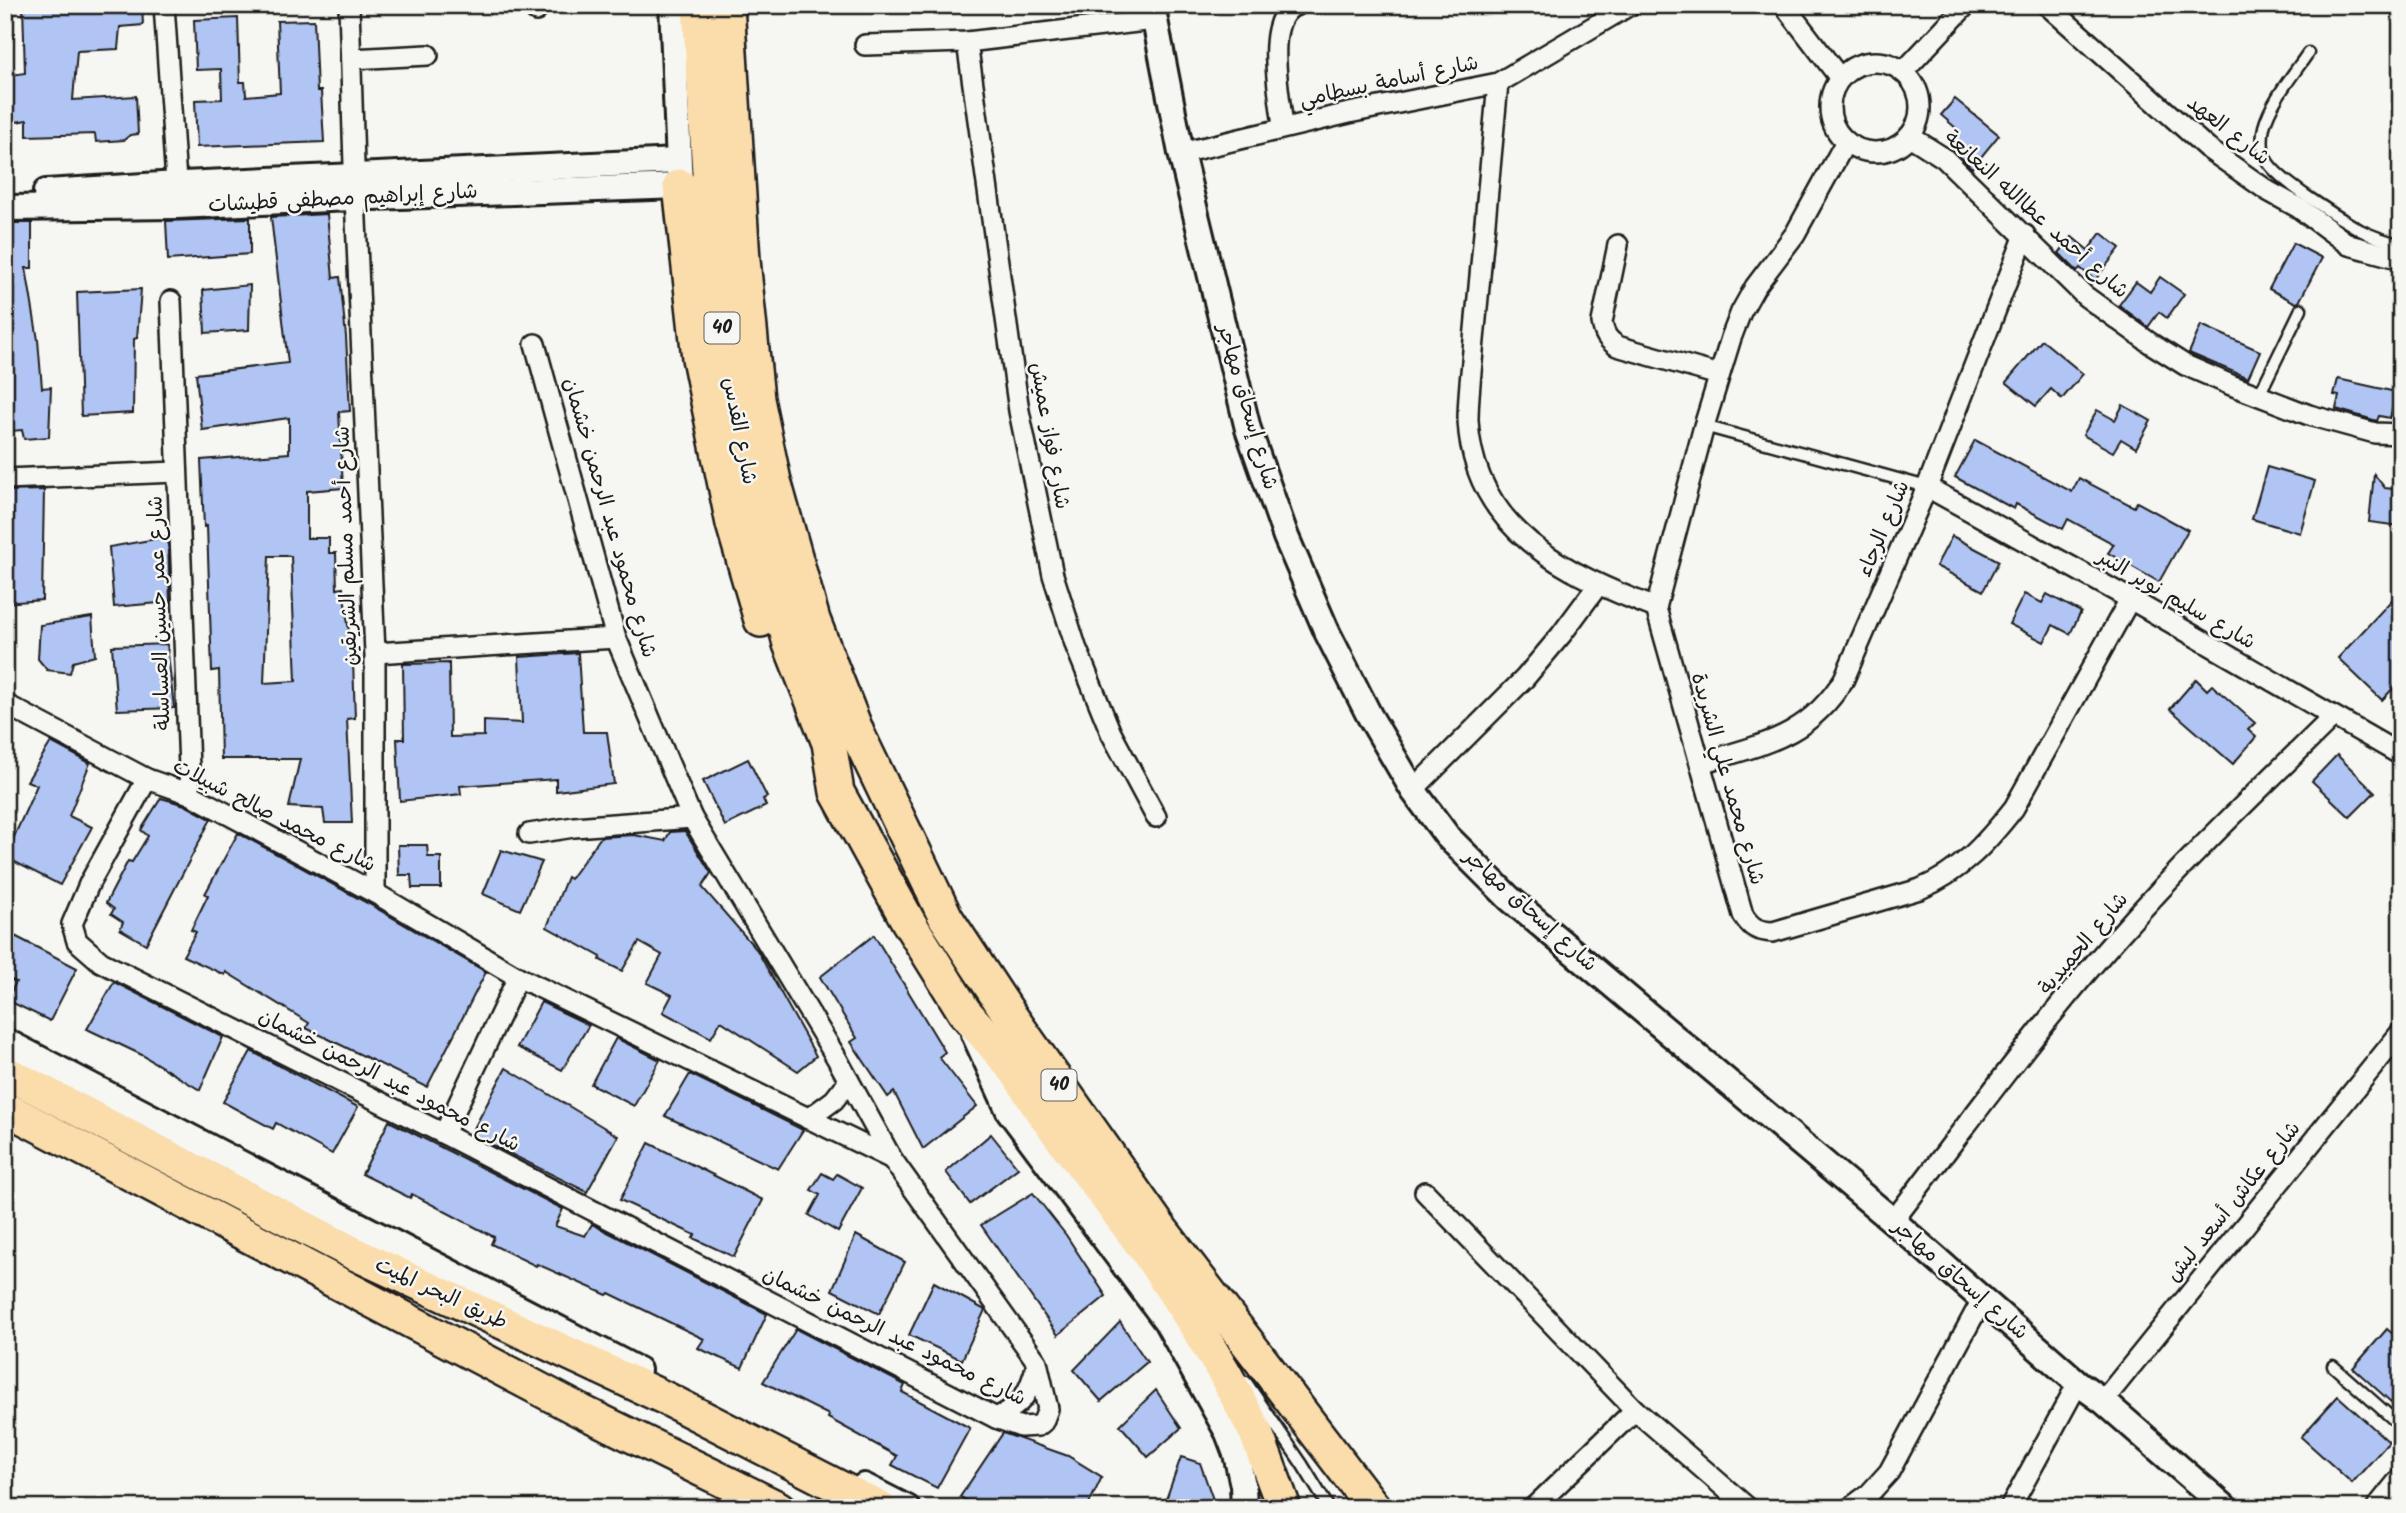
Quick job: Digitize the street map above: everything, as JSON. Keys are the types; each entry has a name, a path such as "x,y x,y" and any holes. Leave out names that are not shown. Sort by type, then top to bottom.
{"highway":[{"name":"شارع القدس","path":"699,5 713,238 732,406 744,467 790,644 829,743 837,792"},
{"name":"شارع القدس","path":"727,5 741,233 757,399 774,481 813,620 858,735 946,918 1011,1017 1159,1227 1374,1508"},
{"path":"679,174 699,358 733,524 771,653 814,771 837,792"},
{"name":"40","path":"837,792 908,921 964,1011 1016,1071 1040,1109 1146,1251 1225,1374 1256,1433 1284,1508"}],"main road":[{"name":"طريق البحر الميت","path":"6,1049 353,1253 667,1399 880,1508"},
{"path":"5,1108 580,1411 779,1508"}],"street":[{"path":"164,5 177,195"},
{"name":"شارع أحمد مسلم الشريقين","path":"349,5 354,187 375,653 375,893"},
{"path":"672,5 679,174"},
{"path":"1283,128 1276,35 1282,16 1289,8 1297,5"},
{"name":"شارع أسامة بسطامي","path":"1181,153 1283,128 1498,83 1630,5"},
{"path":"1784,5 1839,77"},
{"path":"1904,71 1966,5"},
{"name":"شارع العهد","path":"2047,5 2207,148 2268,191 2299,208 2328,219 2349,245 2401,259"},
{"path":"865,45 967,42 1153,13"},
{"name":"شارع إسحاق مهاجر","path":"1153,13 1181,153 1248,429 1286,537 1327,632 1369,715 1413,790 1447,836 1509,898 1893,1221 2226,1508"},
{"name":"شارع فواز عميش","path":"967,42 1019,411 1053,575 1076,647 1111,733 1156,817"},
{"path":"351,60 428,55"},
{"path":"1882,61 1904,71 1919,90 1921,115 1911,137 1891,151 1867,153 1845,143 1831,123 1829,99 1839,77 1859,64 1882,61"},
{"path":"1498,83 1469,383 1468,422 1475,462 1489,497 1511,527 1551,559 1598,584 1656,608 1704,426 1741,312 1755,287 1795,234 1845,143"},
{"name":"شارع أحمد عطاالله النعانعة","path":"1911,137 1944,158 2085,296 2150,344 2185,365 2309,415 2375,433 2401,434"},
{"name":"شارع إبراهيم مصطفى قطيشات","path":"5,208 177,195 679,174"},
{"name":"شارع إبراهيم مصطفى قطيشات","path":"5,195 177,195"},
{"name":"شارع الرجاء","path":"1701,763 1792,733 1814,717 1832,698 1844,679 1927,487 2025,235"},
{"path":"1618,245 1602,322 1608,340 1617,346 1719,375"},
{"name":"شارع عمر حسين العساسلة","path":"171,301 190,794"},
{"name":"شارع محمود عبد الرحمن خشمان","path":"147,779 90,882 72,923 77,941 101,962 444,1134 996,1418 1032,1428 1043,1422 1048,1409 1037,1362 892,1159 849,1081 692,818 616,638 535,344"},
{"name":"شارع عمر حسين العساسلة","path":"5,479 177,472"},
{"name":"شارع سليم نوير النبر","path":"1927,487 2130,598 2401,755"},
{"path":"1413,790 1525,678 1598,584"},
{"name":"شارع محمد علي الشريدة","path":"1656,608 1743,915 1749,926 1773,932 1920,889 1940,881 1968,860 2014,808 2130,598"},
{"path":"375,653 616,638"},
{"name":"شارع محمد صالح شبيلات","path":"5,704 147,779 190,794 375,893 518,977 892,1159"},
{"name":"شارع الحميدية","path":"1893,1221 2035,1038 2120,934 2181,867 2333,717"},
{"path":"529,834 574,827 692,818"},
{"path":"444,1134 518,977"},
{"path":"964,1011 1009,1111 1166,1321 1228,1433 1241,1474 1244,1508"},
{"name":"شارع عكاش أسعد لبش","path":"2103,1401 2401,1032"},
{"path":"6,1049 907,1508"},
{"path":"808,1119 834,1100 849,1081"},
{"path":"5,1120 40,1126"},
{"path":"1425,1192 1635,1410 1748,1508"},
{"path":"1850,1508 1869,1494 1889,1472 1983,1298"},
{"path":"996,1418 1024,1400 1032,1384 1037,1362"},
{"path":"2010,1508 2078,1383"},
{"path":"1533,1508 1635,1410"},
{"path":"2376,1508 2401,1477"}],"lane":[{"path":"2308,53 2272,109 2264,127 2262,142 2266,159 2277,174 2328,219 2401,245"},
{"path":"2259,394 2301,309"},
{"path":"1704,426 1927,487"},
{"path":"1171,1289 1200,1318 1219,1344"},
{"path":"2333,1366 2401,1426"},
{"path":"1240,1373 1291,1446 1329,1508"}],"building":[{"path":"23,5 142,5 143,25 120,27 118,49 77,51 73,100 136,96 138,134 130,135 124,140 96,142 95,134 27,136 27,120 5,124 5,76 25,73"},
{"path":"238,18 240,82 245,82 246,96 280,93 277,21 314,20 317,91 321,91 324,142 197,147 195,100 222,99 221,69 196,70 194,20"},
{"path":"1955,99 1999,135 1972,168 1952,149 1957,143 1950,137 1957,129 1941,115"},
{"path":"327,214 333,278 340,277 350,411 339,412 343,488 307,491 307,538 329,538 329,553 336,553 337,589 343,588 353,661 355,718 347,719 352,823 325,823 323,809 289,807 300,759 221,759 219,670 212,671 207,526 204,527 201,460 289,453 289,418 202,430 196,374 288,363 271,217","holes":["269,556 291,556 296,681 264,683"]},
{"path":"250,218 250,254 168,260 166,221"},
{"path":"5,223 32,223 32,268 26,268 38,340 42,388 51,387 49,437 24,439 22,430 11,431 13,423 5,424"},
{"path":"2101,233 2120,248 2095,280 2080,268 2077,271 2059,253 2072,237 2088,250"},
{"path":"2293,243 2322,258 2296,303 2269,289"},
{"path":"2160,277 2184,294 2167,318 2159,312 2148,327 2119,305 2136,282 2150,292"},
{"path":"250,285 249,330 205,333 203,290"},
{"path":"141,289 137,338 134,339 133,413 81,416 77,292"},
{"path":"2201,325 2260,351 2248,378 2189,353"},
{"path":"2042,340 2083,374 2062,399 2051,389 2036,406 2006,382"},
{"path":"2338,379 2396,392 2390,418 2379,416 2377,421 2336,409 2339,396 2334,395"},
{"path":"2123,405 2151,421 2136,448 2121,439 2113,452 2083,435 2097,410 2115,420"},
{"path":"1975,440 2072,492 2079,478 2134,507 2137,502 2188,530 2159,582 2108,553 2114,544 2068,519 2063,529 2016,504 2014,509 1955,477"},
{"path":"2267,467 2315,481 2300,533 2252,519"},
{"path":"2374,474 2385,488 2401,490 2401,526 2369,522"},
{"path":"44,490 42,600 5,603 5,491"},
{"path":"1952,536 1999,561 1983,591 1936,566"},
{"path":"168,537 170,602 114,607 109,547"},
{"path":"2401,590 2401,680 2382,700 2338,658"},
{"path":"2024,594 2042,603 2047,594 2081,612 2070,634 2053,625 2044,642 2009,624"},
{"path":"92,617 95,656 73,662 70,673 47,670 38,659 40,625"},
{"path":"167,644 174,708 117,710 112,646"},
{"path":"578,653 583,732 607,732 614,784 556,791 556,779 460,786 461,794 400,801 397,739 404,739 403,664 449,663 450,737 484,736 484,721 522,723 519,657"},
{"path":"2196,679 2207,690 2212,685 2255,723 2248,730 2256,737 2233,764 2170,709"},
{"path":"51,742 90,763 69,816 92,827 60,885 5,857 37,785 27,781"},
{"path":"2337,755 2375,792 2350,817 2312,781"},
{"path":"748,759 767,797 763,799 766,806 725,826 703,781"},
{"path":"161,798 185,805 211,819 146,944 120,929 123,922 111,914 114,909 106,903 128,861 132,862 148,836 141,830"},
{"path":"685,831 711,873 702,887 757,950 816,1056 798,1071 721,1021 711,1038 663,1012 672,995 647,983 662,955 639,942 622,971 547,927 567,877 570,879 601,837 634,835 665,841 670,832"},
{"path":"238,833 369,904 486,972 427,1087 306,1028 309,1023 226,972 225,975 183,956 196,932 191,930 208,895 205,894"},
{"path":"398,845 427,845 428,857 441,857 441,888 412,888 411,875 399,875"},
{"path":"501,850 542,862 520,910 483,894"},
{"path":"5,931 77,968 50,1021 7,1000 16,982 5,977"},
{"path":"874,935 945,1052 939,1057 977,1106 923,1149 894,1092 888,1097 851,1042 857,1038 820,977"},
{"path":"114,982 223,1037 200,1090 142,1055 87,1029"},
{"path":"541,1002 589,1025 562,1070 517,1047"},
{"path":"616,1038 660,1060 634,1106 591,1084"},
{"path":"251,1051 358,1107 332,1154 276,1123 273,1129 223,1102"},
{"path":"506,1068 618,1136 587,1192 471,1134"},
{"path":"690,1074 803,1130 778,1169 665,1116"},
{"path":"389,1121 563,1209 555,1226 585,1236 592,1224 767,1314 742,1368 698,1348 704,1339 609,1293 607,1295 537,1264 536,1266 491,1244 494,1237 412,1194 410,1198 362,1174"},
{"path":"991,1134 1018,1168 970,1204 946,1172"},
{"path":"649,1143 763,1200 734,1257 693,1238 695,1235 620,1200"},
{"path":"822,1173 833,1179 837,1174 862,1188 838,1232 809,1215 820,1195 811,1190"},
{"path":"1033,1193 1066,1235 1106,1296 1058,1335 981,1225"},
{"path":"856,1235 905,1262 879,1314 832,1290"},
{"path":"934,1282 985,1310 962,1360 909,1335"},
{"path":"1120,1322 1147,1362 1101,1401 1074,1370"},
{"path":"796,1329 905,1385 902,1392 970,1428 937,1488 892,1465 897,1456 828,1418 829,1415 763,1382"},
{"path":"2387,1329 2401,1341 2401,1411 2353,1368"},
{"path":"1156,1390 1181,1428 1148,1457 1120,1425"},
{"path":"2338,1396 2389,1442 2352,1483 2301,1437"},
{"path":"1003,1433 1068,1456 1102,1477 1087,1508 981,1508 960,1497"},
{"path":"1181,1457 1200,1463 1216,1508 1163,1508"}]}
